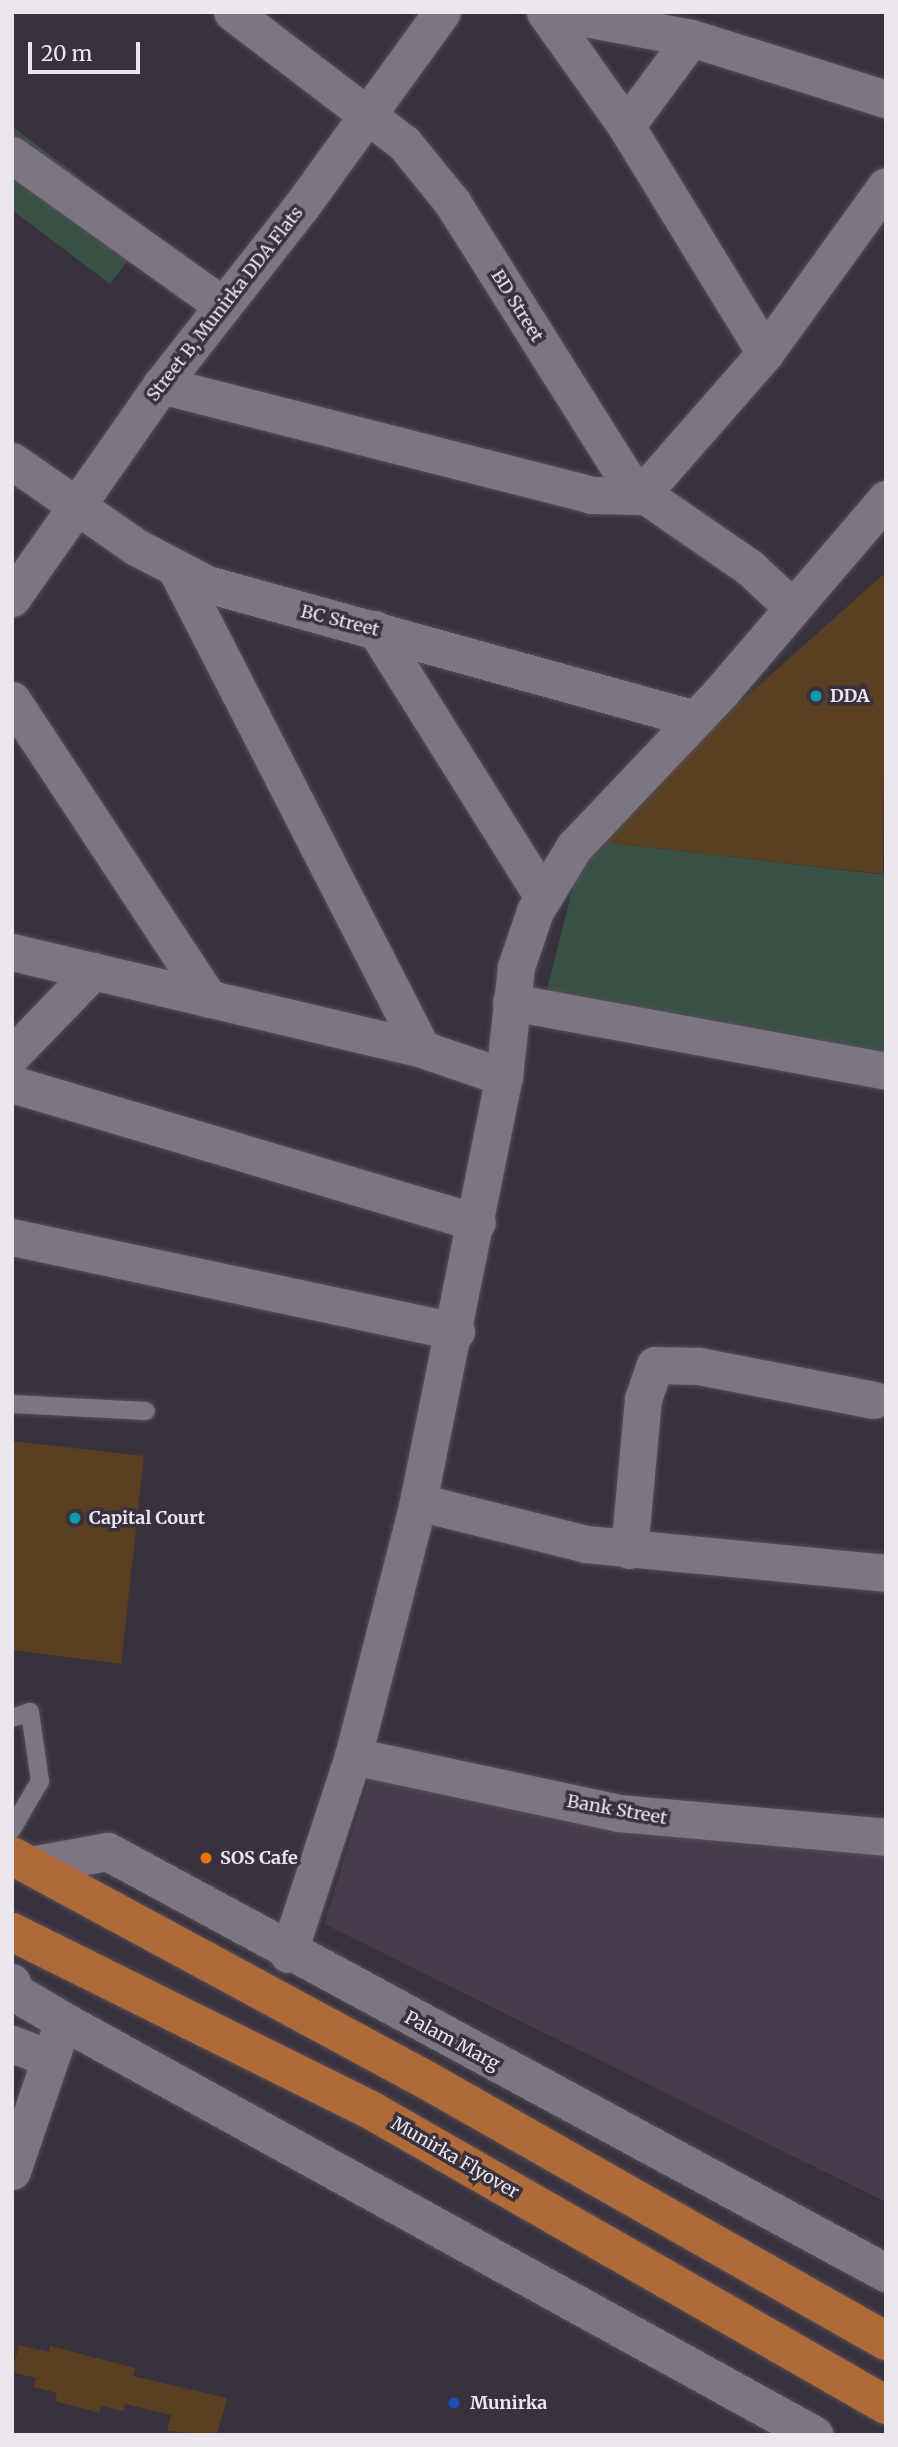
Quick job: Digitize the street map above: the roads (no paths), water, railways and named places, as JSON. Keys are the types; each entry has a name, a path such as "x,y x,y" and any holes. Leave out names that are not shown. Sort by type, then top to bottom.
{"main road":[{"name":"Palam Marg","path":"22,1861 108,1852 288,1954 886,2273"},
{"path":"22,1861 886,2341"},
{"name":"Munirka Flyover","path":"12,1932 374,2112 886,2405"},
{"path":"12,1983 14,1992 63,2021 814,2435"}],"street":[{"name":"BD Street","path":"232,12 404,143 452,202 640,496 749,567 792,606"},
{"name":"Street B, Munirka DDA Flats","path":"12,598 79,508 161,385 368,115 442,12"},
{"path":"545,12 626,126 765,353"},
{"path":"554,12 691,38 886,99"},
{"path":"626,126 691,38"},
{"path":"12,155 222,305"},
{"path":"161,385 591,495 640,496 765,353 886,186"},
{"name":"BC Street","path":"12,461 79,508 176,569 266,603 375,629 695,719"},
{"path":"288,1954 353,1756 418,1502 477,1223 504,1077 511,1002 522,947 543,897 574,847 695,719 886,499"},
{"path":"176,569 422,1049"},
{"path":"375,629 543,897"},
{"path":"12,700 209,999"},
{"path":"12,952 422,1049 504,1077"},
{"path":"12,1055 93,971"},
{"path":"511,1002 886,1071"},
{"path":"12,1084 477,1223"},
{"path":"12,1237 456,1331"},
{"path":"629,1550 643,1399 655,1365 699,1366 874,1400"},
{"path":"418,1502 629,1550 886,1573"},
{"name":"Bank Street","path":"353,1756 619,1813 886,1837"},
{"path":"12,2171 63,2021"},
{"path":"12,2045 49,2059"}],"lane":[{"path":"12,1404 146,1411"},
{"path":"12,1706 30,1712"},
{"path":"12,1717 30,1712"},
{"path":"12,1829 40,1781 30,1712"}],"place":[{"name":"DDA","path":"816,696"},
{"name":"Capital Court","path":"75,1518"},
{"name":"SOS Cafe","path":"206,1858"},
{"name":"Munirka","path":"454,2403"}]}
